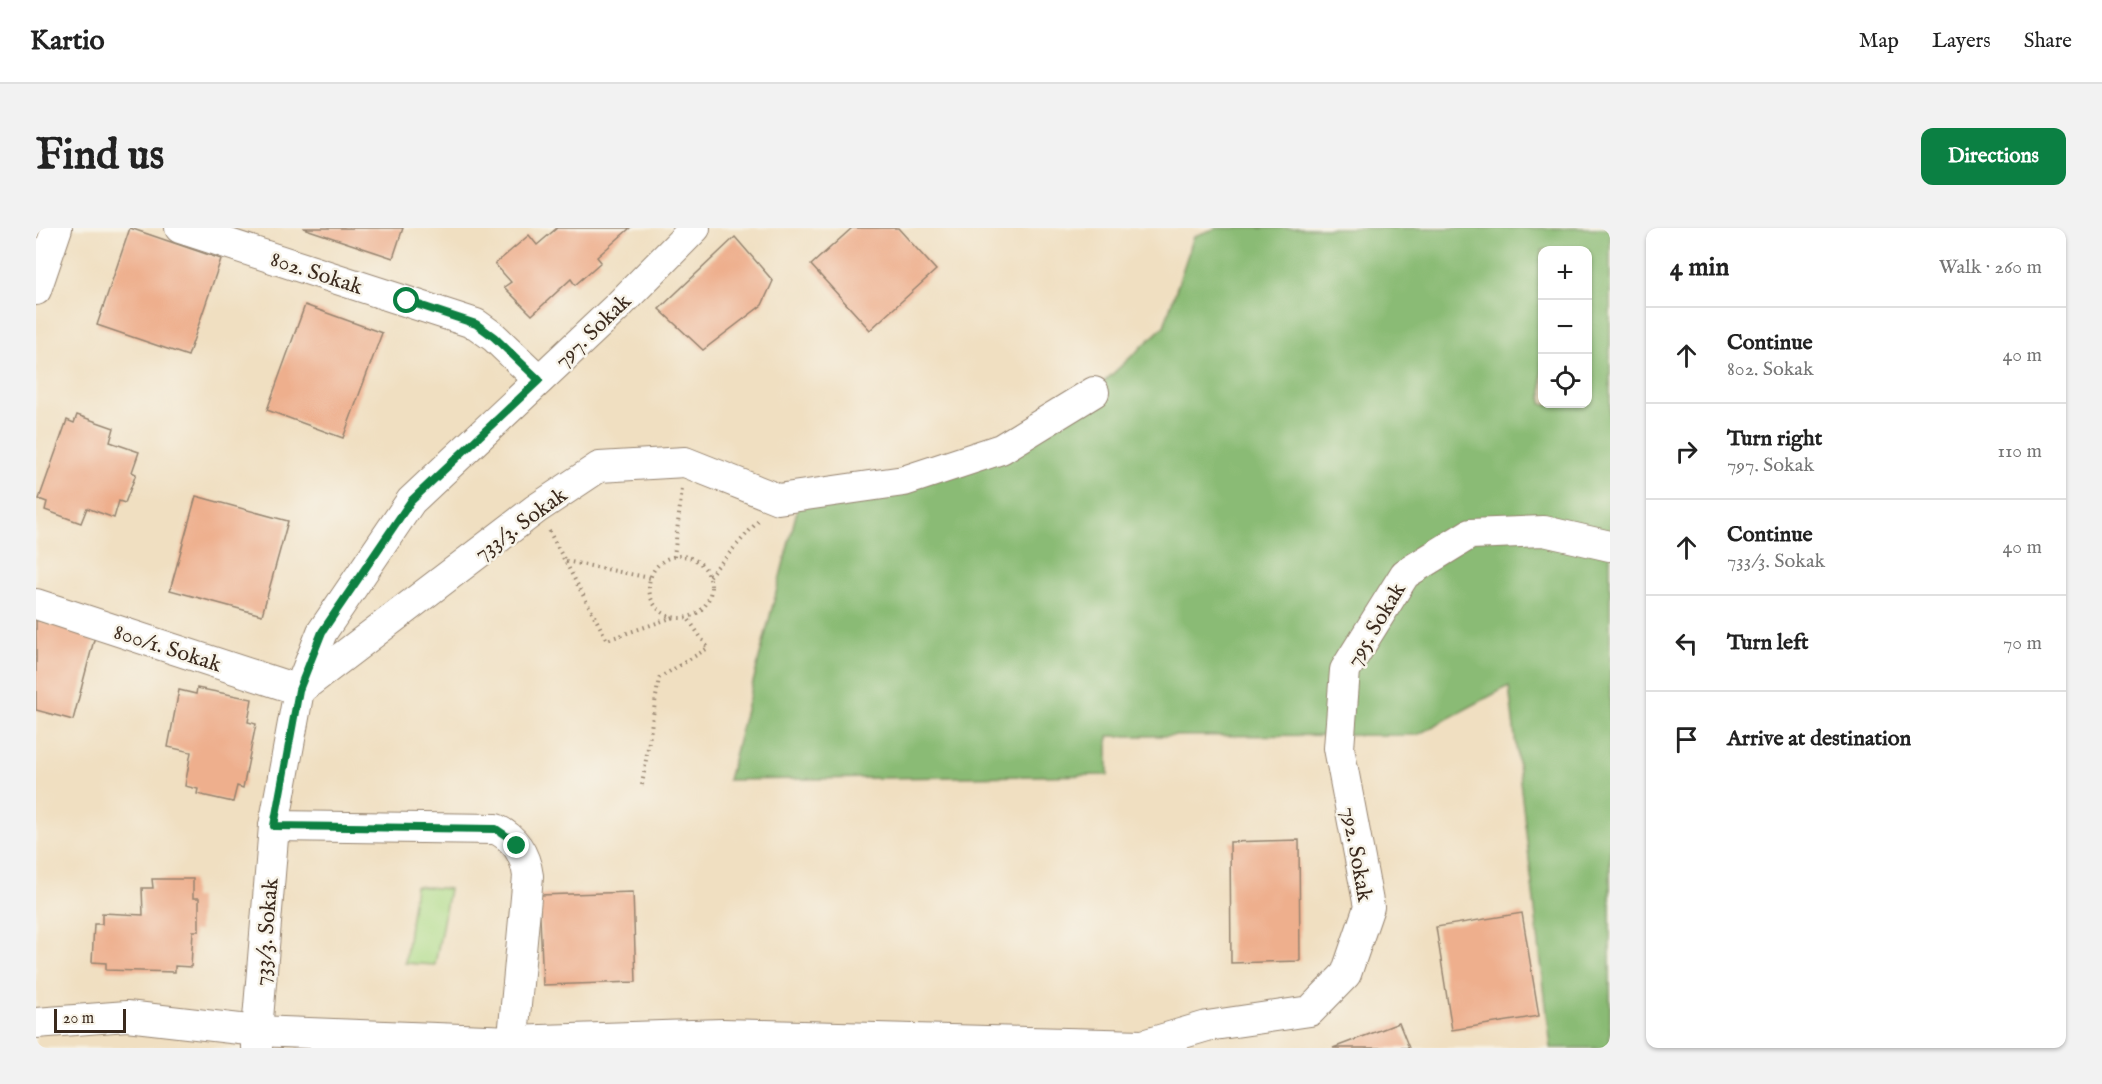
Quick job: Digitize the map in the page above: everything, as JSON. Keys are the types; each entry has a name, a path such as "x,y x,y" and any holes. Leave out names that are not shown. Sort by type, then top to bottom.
{"street":[{"path":"36,290 57,228"},
{"name":"802. Sokak","path":"180,228 476,324 494,337 539,380"},
{"name":"797. Sokak","path":"299,690 322,632 411,501 617,307 695,228"},
{"name":"733/3. Sokak","path":"257,1039 274,826 299,690 536,509 599,467 685,462 778,498 904,481 1001,449 1094,392"},
{"name":"795. Sokak","path":"1339,748 1345,670 1405,574 1470,534 1544,531 1610,546"},
{"name":"800/1. Sokak","path":"36,604 299,690"},
{"name":"792. Sokak","path":"36,1023 128,1017 257,1039 512,1045 722,1034 952,1044 1143,1046 1207,1026 1310,1011 1346,974 1369,907 1339,748"},
{"path":"274,826 496,829 511,839 523,855 528,876 512,1045"}],"path":[{"path":"674,556 685,462"},
{"path":"709,576 778,498"},
{"path":"536,509 607,640 674,617"},
{"path":"674,556 685,556 695,560 709,576 710,596 697,613 687,617 664,614 651,598 650,578 659,564 674,556"},
{"path":"566,561 650,578"},
{"path":"642,785 659,678 708,648 687,617"}],"green space":[{"path":"1217,228 1610,228 1610,1048 1551,1048 1509,686 1417,735 1108,736 1108,775 728,780 801,495 904,481 1093,392 1164,326 1194,236"},
{"path":"415,886 449,889 435,965 405,963"}],"building":[{"path":"130,228 221,259 188,356 97,325"},
{"path":"303,228 403,228 393,258"},
{"path":"557,228 630,228 597,257 601,262 575,285 571,279 532,315 504,287 511,282 495,264 529,235 537,245"},
{"path":"852,228 898,228 936,270 870,330 811,265"},
{"path":"735,237 773,281 762,305 703,350 659,309"},
{"path":"305,305 382,333 343,438 267,410"},
{"path":"77,415 114,428 110,442 139,452 132,472 136,474 125,503 119,501 114,518 87,508 81,523 45,510 47,502 39,499 67,420 74,423"},
{"path":"196,496 288,521 262,615 170,590"},
{"path":"36,620 95,636 73,720 36,710"},
{"path":"197,688 252,699 248,722 256,724 243,788 237,786 233,802 197,794 198,789 185,786 191,752 168,747 179,690 196,694"},
{"path":"1299,840 1300,961 1231,963 1230,842"},
{"path":"152,879 193,879 193,898 199,898 199,931 193,931 191,967 175,966 175,972 106,970 106,963 92,962 94,924 102,924 102,913 143,915 142,888 153,888"},
{"path":"633,892 636,982 543,985 539,895"},
{"path":"1522,913 1539,1016 1452,1030 1436,927"},
{"path":"1399,1023 1409,1048 1333,1048"}],"route":[{"path":"407,301 476,324 494,337 539,380 411,501 322,632 299,690 274,826 496,829 504,833 517,846"}]}
